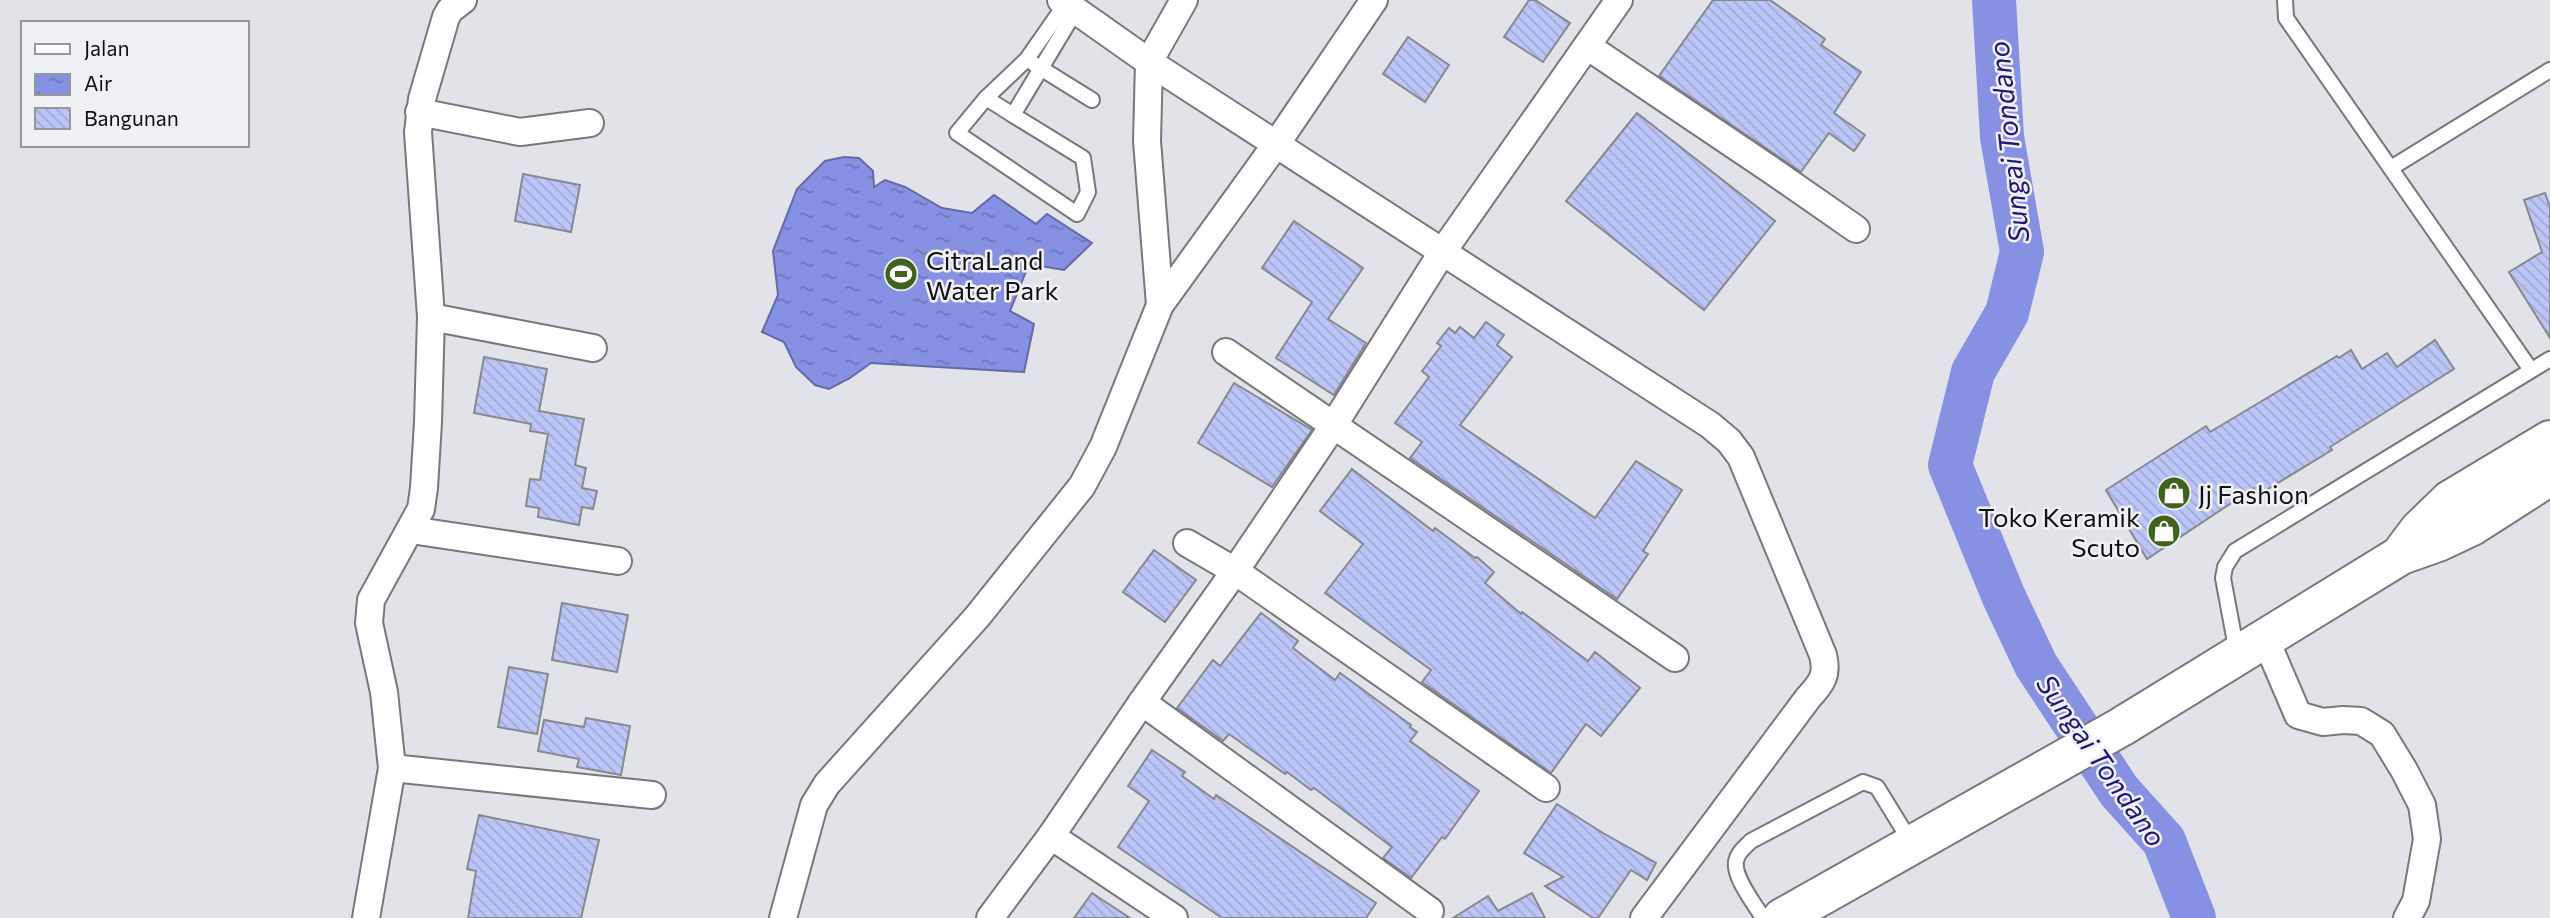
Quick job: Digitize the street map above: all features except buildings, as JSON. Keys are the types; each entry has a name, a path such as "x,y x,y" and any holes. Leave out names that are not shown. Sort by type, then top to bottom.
{"highway":[{"path":"2401,555 2419,530 2450,500 2550,440"},
{"path":"1782,918 2121,727 2401,555 2472,526 2550,476"}],"street":[{"path":"366,918 392,768 384,692 369,623 369,611 371,600 421,509 424,488 431,317 418,132 419,112 446,17 450,10 463,0"},
{"path":"1160,305 1147,141 1149,62 1184,0"},
{"path":"783,918 814,804 827,784 977,617 1082,486 1103,447 1160,305 1277,143 1374,0"},
{"path":"990,918 1051,836 1334,426 1441,254 1619,0"},
{"path":"1068,4 1149,62 1277,143 1441,254 1710,425 1729,441 1741,457 1823,655 1826,668 1824,681 1644,918"},
{"path":"1587,46 1856,229"},
{"path":"419,112 520,132 590,122"},
{"path":"431,317 593,348"},
{"path":"1226,352 1675,658"},
{"path":"411,530 618,561"},
{"path":"1188,543 1234,571 1546,788"},
{"path":"2251,646 2298,715 2323,722 2361,722 2382,734 2422,805 2427,839 2416,901 2407,918"},
{"path":"1142,702 1430,911"},
{"path":"392,768 652,795"},
{"path":"1051,836 1174,918"}],"lane":[{"path":"2285,0 2286,18 2532,370"},
{"path":"986,97 1083,158 1088,192 1077,214 957,133 986,97 1027,60 1068,4"},
{"path":"1013,115 1041,68 1068,4"},
{"path":"1027,60 1091,100"},
{"path":"2390,168 2550,71"},
{"path":"2251,646 2223,578 2225,567 2235,551 2550,359"},
{"path":"1763,918 1736,873 1735,865 1739,853 1751,841 1863,782 1877,787 1913,845"}],"water":[{"name":"CitraLand Water Park","path":"844,157 859,158 873,171 874,187 885,180 905,187 942,208 972,213 994,195 1036,224 1047,214 1092,243 1064,270 1029,264 1010,311 1034,324 1024,372 871,363 829,389 815,385 796,367 784,342 762,332 778,295 773,251 797,189 825,161"}],"waterway":[{"name":"Sungai Tondano","path":"1994,0 2002,137 2022,252 2007,313 1973,372 1950,465 2003,595 2036,665 2119,791 2164,841 2194,918"}],"place":[{"name":"CitraLand Water Park","path":"901,274"},
{"name":"Jj Fashion","path":"2174,493"},
{"name":"Toko Keramik Scuto","path":"2164,531"}]}
